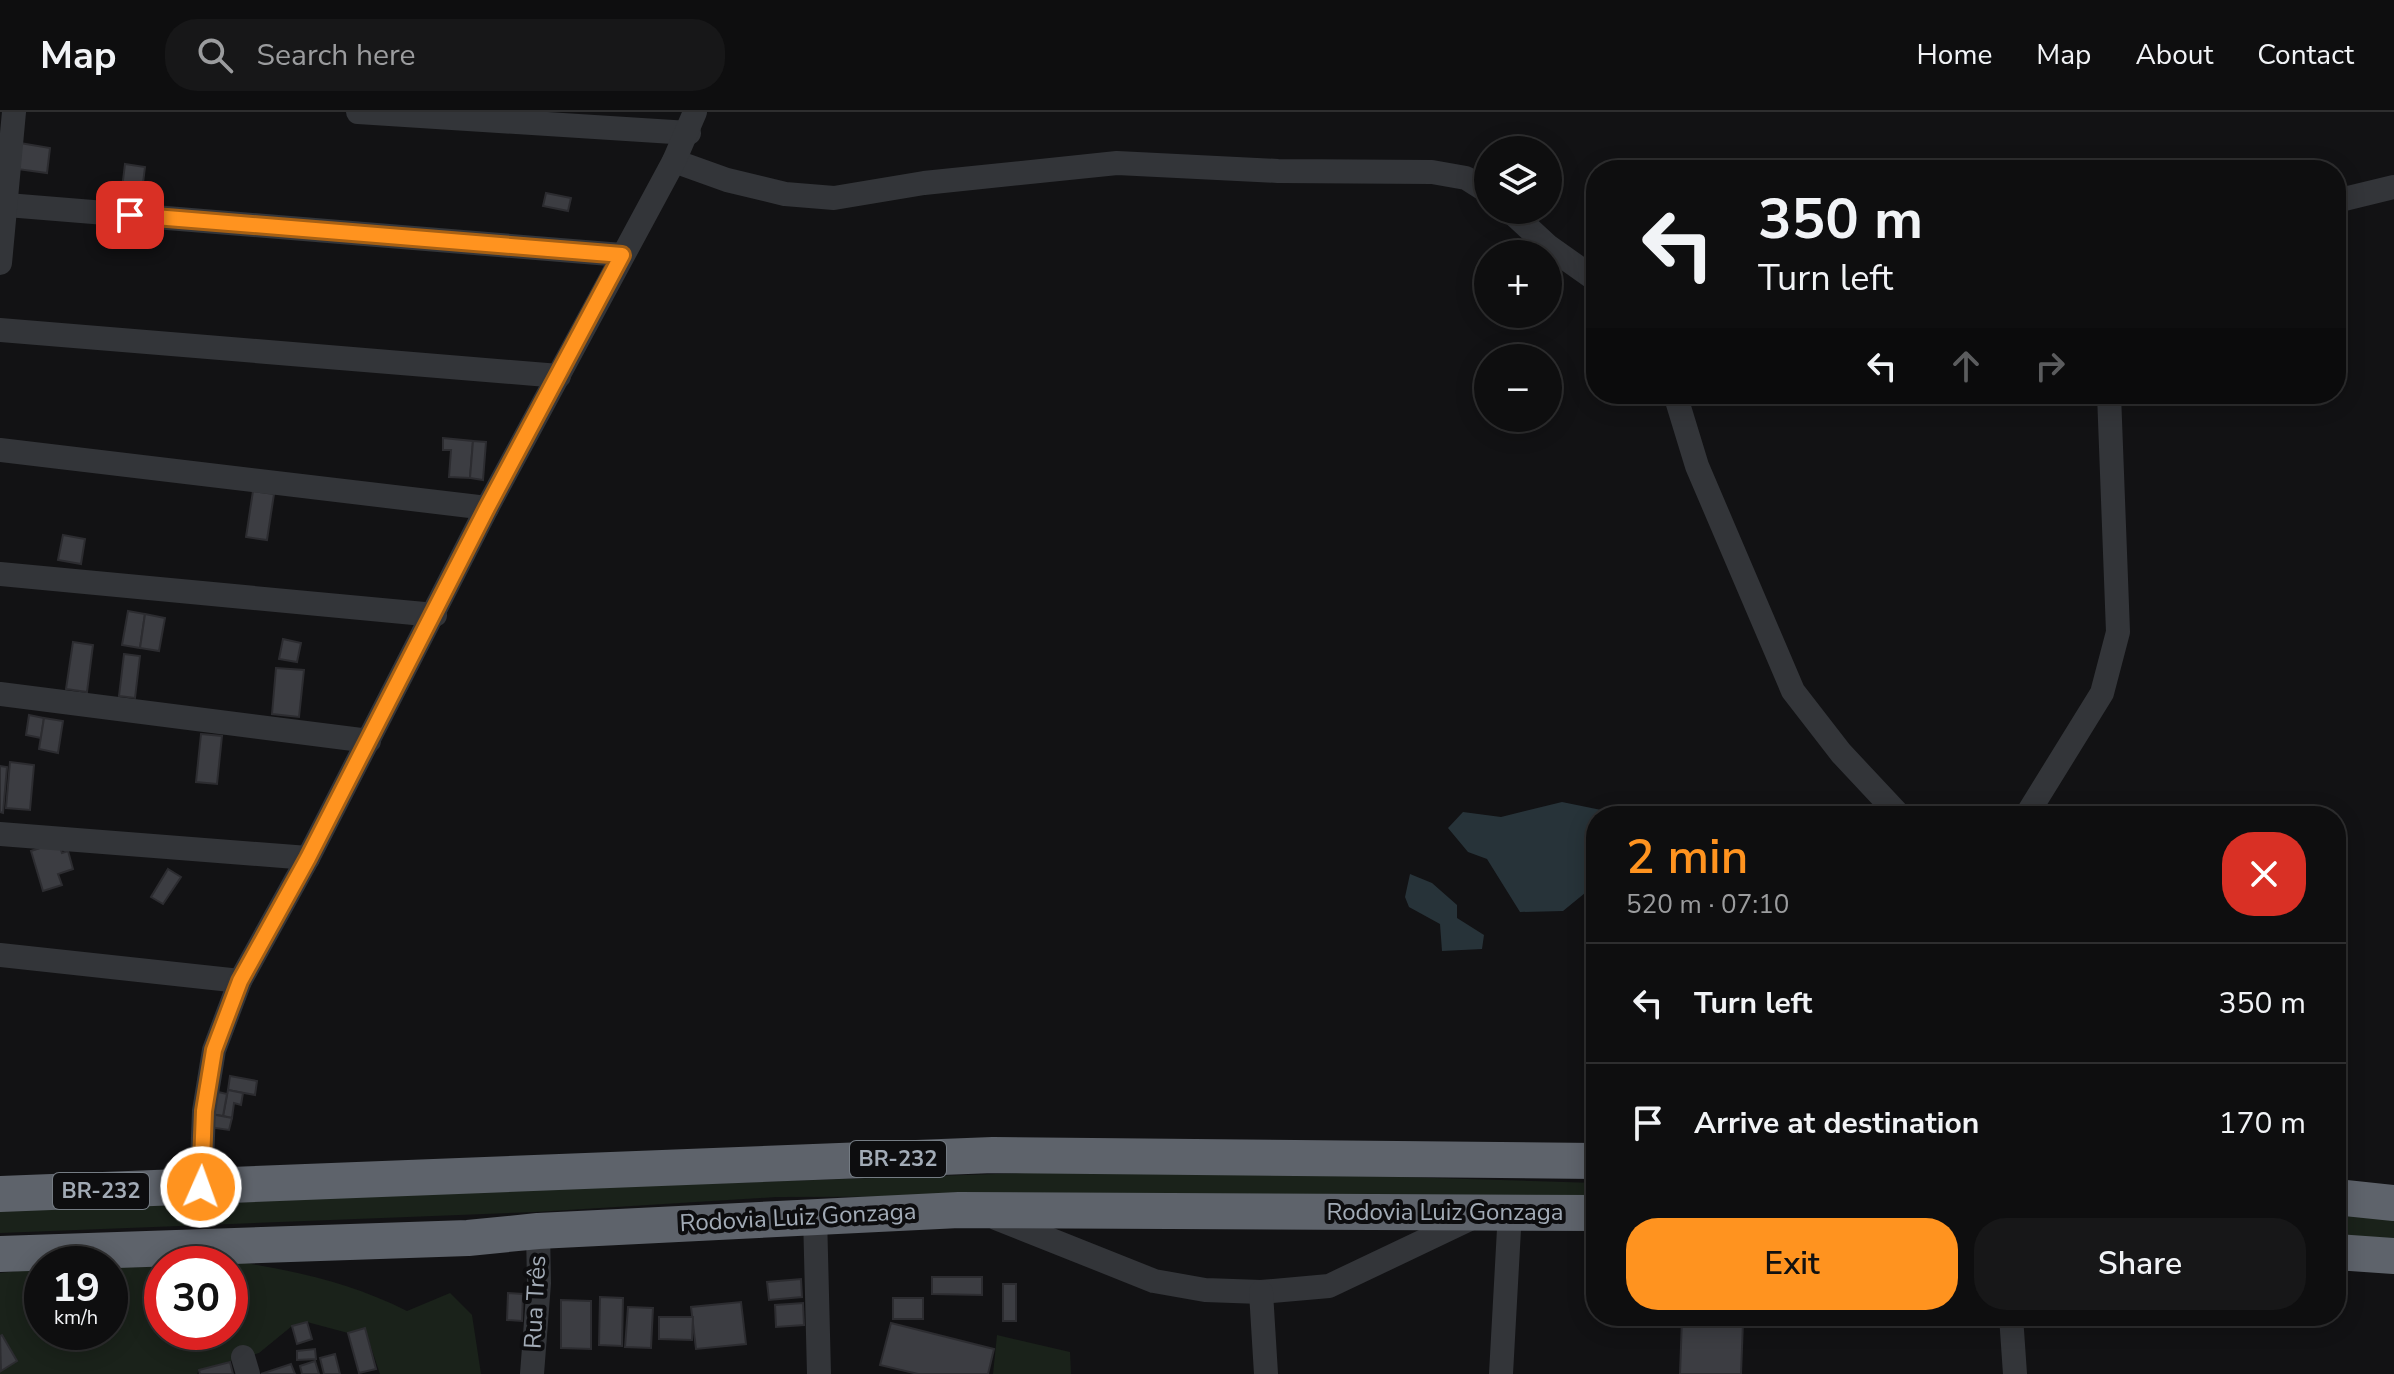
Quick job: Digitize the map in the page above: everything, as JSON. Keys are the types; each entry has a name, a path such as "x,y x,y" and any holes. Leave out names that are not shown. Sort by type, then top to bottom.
{"highway":[{"name":"BR-232","path":"0,1194 993,1155 1586,1161"},
{"path":"2346,1198 2394,1203"},
{"name":"Rodovia Luiz Gonzaga","path":"0,1254 468,1238 815,1215 959,1210 1586,1213"},
{"path":"2346,1253 2394,1256"}],"street":[{"path":"0,255 7,205 10,112"},
{"path":"201,1187 204,1111 214,1050 240,981 308,858 435,615 487,508 692,123 358,112"},
{"path":"674,161 756,187 834,198 924,183 1117,163 1278,171 1432,172 1466,178 1474,183"},
{"path":"2346,199 2394,187"},
{"path":"7,205 622,255"},
{"path":"1524,224 1548,246 1586,273"},
{"path":"0,330 559,376"},
{"path":"1678,404 1697,466 1793,691 1841,753 1891,806"},
{"path":"2032,806 2102,693 2118,632 2109,404"},
{"path":"0,450 487,508"},
{"path":"0,574 435,615"},
{"path":"0,694 369,741"},
{"path":"0,834 308,858"},
{"path":"0,955 240,981"},
{"path":"959,1210 1011,1222 1113,1267 1154,1281 1205,1290 1261,1292 1329,1286 1497,1212 1501,1374"},
{"path":"815,1215 819,1374"},
{"name":"Rua Três","path":"532,1374 539,1283 538,1231"},
{"path":"1261,1292 1266,1374"},
{"path":"2012,1326 2015,1374"}],"shaded area":[{"path":"1562,802 1586,807 1586,892 1563,911 1520,912 1487,859 1468,852 1448,828 1463,812 1501,817"},
{"path":"1410,874 1432,883 1457,905 1457,918 1484,935 1482,949 1442,951 1440,924 1409,907 1405,897"},
{"path":"1145,1169 1586,1183 1586,1201 1343,1195 776,1197 536,1212 0,1233 0,1207"},
{"path":"2346,1209 2394,1214 2394,1240 2346,1238"},
{"path":"128,1264 144,1264 144,1350 248,1350 248,1264 322,1279 407,1311 450,1293 472,1315 481,1374 380,1374 365,1329 348,1333 307,1322 292,1326 259,1353 199,1370 197,1374 0,1374 0,1273 24,1270 24,1350 128,1350"},
{"path":"997,1335 1070,1352 1071,1374 993,1374"}],"building":[{"path":"20,143 50,148 47,173 17,169"},
{"path":"125,164 145,167 141,199 121,197"},
{"path":"546,193 571,198 568,211 543,206"},
{"path":"443,438 473,441 470,478 449,477 451,450 443,450"},
{"path":"473,441 486,442 483,480 470,478"},
{"path":"253,491 274,494 267,540 246,537"},
{"path":"63,535 85,539 81,564 58,560"},
{"path":"128,611 145,614 140,648 122,645"},
{"path":"145,614 165,618 159,651 140,648"},
{"path":"283,639 301,643 297,662 279,659"},
{"path":"73,642 93,645 87,692 66,689"},
{"path":"124,654 140,656 135,698 119,696"},
{"path":"276,668 304,670 299,717 272,714"},
{"path":"29,715 44,718 41,738 26,735"},
{"path":"44,718 63,721 58,753 39,749"},
{"path":"201,734 222,736 217,784 196,782"},
{"path":"10,762 34,765 30,810 6,808"},
{"path":"0,766 7,767 3,813 0,812"},
{"path":"58,842 62,853 68,851 73,869 58,874 62,885 43,891 31,851"},
{"path":"168,869 181,877 163,904 151,897"},
{"path":"230,1076 257,1081 255,1095 228,1090"},
{"path":"228,1090 243,1093 241,1105 234,1103 232,1118 223,1116"},
{"path":"214,1091 227,1094 223,1116 211,1114"},
{"path":"211,1114 232,1118 229,1130 208,1127"},
{"path":"932,1277 982,1277 982,1295 932,1294"},
{"path":"801,1279 802,1297 769,1300 767,1282"},
{"path":"1003,1284 1016,1284 1016,1321 1003,1321"},
{"path":"508,1293 523,1294 522,1321 507,1320"},
{"path":"600,1297 623,1298 622,1346 599,1345"},
{"path":"893,1298 923,1298 923,1319 893,1319"},
{"path":"561,1300 591,1301 591,1349 561,1348"},
{"path":"741,1302 746,1344 696,1349 691,1307"},
{"path":"803,1303 804,1325 776,1327 775,1305"},
{"path":"628,1307 653,1308 651,1348 625,1347"},
{"path":"659,1317 693,1317 692,1340 659,1339"},
{"path":"307,1322 312,1339 297,1344 292,1326"},
{"path":"891,1323 994,1349 988,1374 918,1374 880,1365"},
{"path":"1682,1326 1743,1326 1741,1374 1680,1374"},
{"path":"365,1328 376,1369 359,1373 348,1333"},
{"path":"0,1336 17,1361 1,1371"},
{"path":"315,1349 316,1359 297,1360 297,1351"},
{"path":"335,1354 340,1374 324,1374 320,1358"},
{"path":"315,1361 319,1374 302,1374 300,1366"},
{"path":"230,1362 233,1374 200,1374 199,1370"},
{"path":"291,1364 295,1374 261,1374"}],"route":[{"path":"130,215 622,255 487,508 435,615 308,858 240,981 214,1050 204,1111 201,1187"}]}
